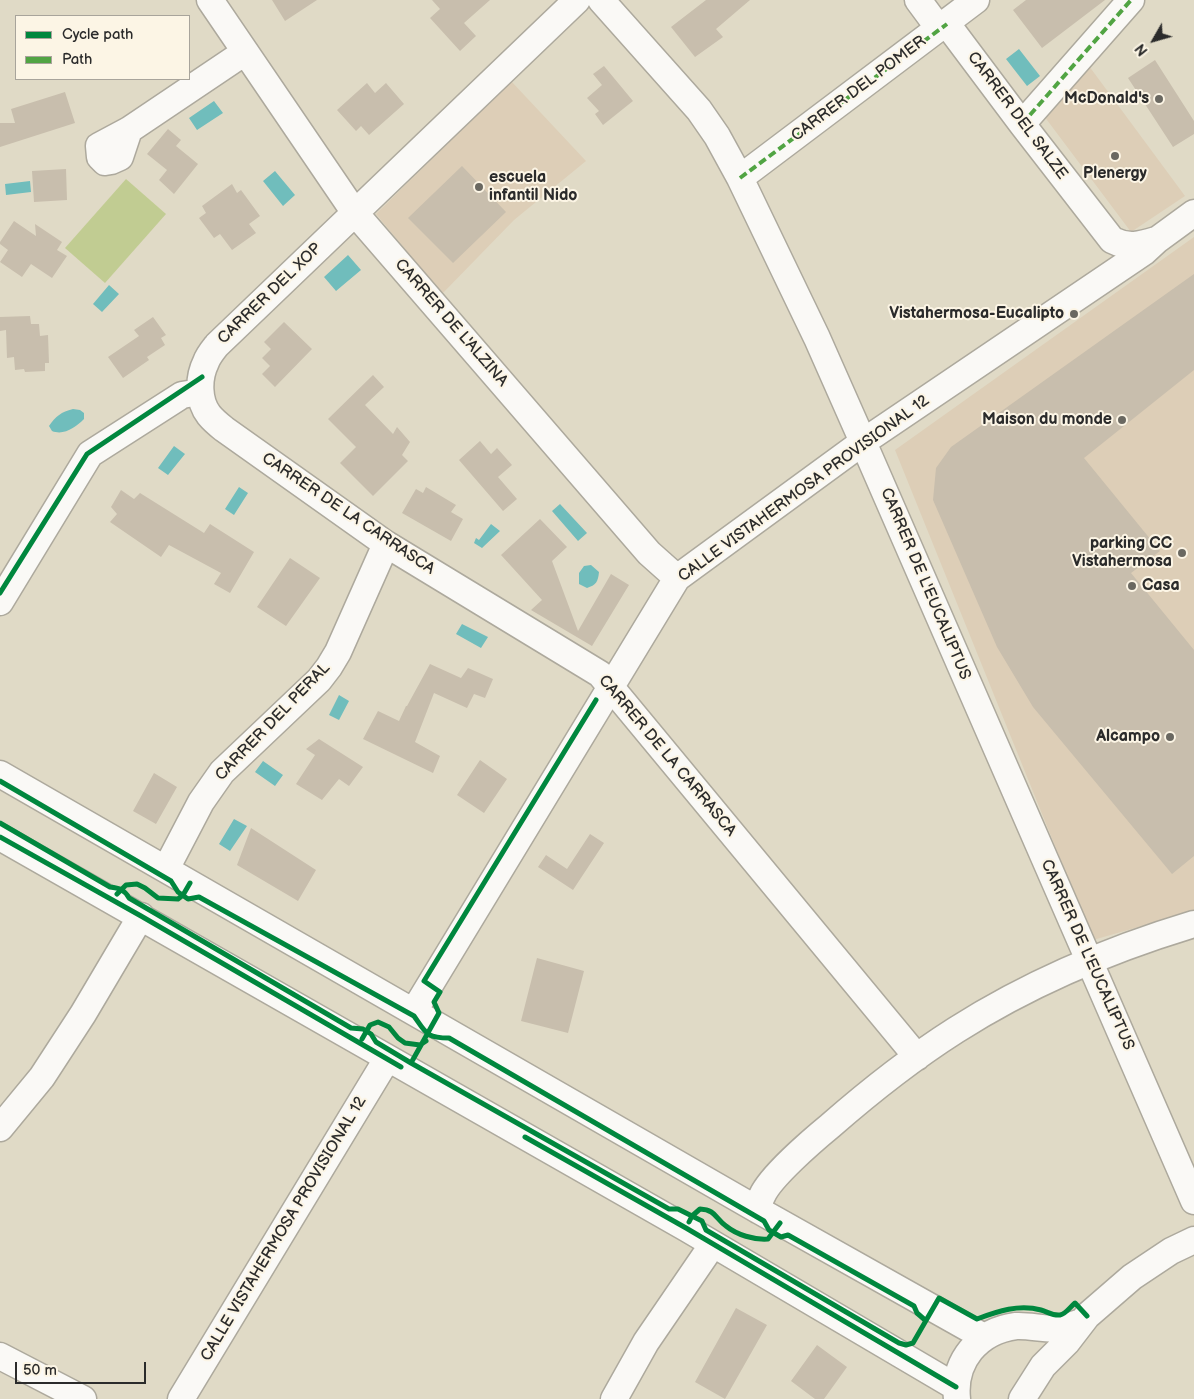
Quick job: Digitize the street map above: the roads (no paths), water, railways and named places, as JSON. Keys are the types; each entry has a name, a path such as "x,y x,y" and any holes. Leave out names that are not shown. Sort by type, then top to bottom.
{"street":[{"name":"CARRER DE L'ALZINA","path":"210,0 355,213 649,553 678,578"},
{"name":"CARRER DEL XOP","path":"200,392 206,361 217,345 577,0"},
{"name":"CARRER DE L'EUCALIPTUS","path":"601,0 698,110 718,136 740,178 817,338 864,442 1194,1201"},
{"name":"CARRER DEL SALZE","path":"918,0 936,23 947,24 1112,240"},
{"name":"CARRER DEL POMER","path":"740,178 947,24 976,0"},
{"path":"1022,124 1131,0"},
{"path":"129,130 245,52"},
{"name":"CALLE VISTAHERMOSA PROVISIONAL 12","path":"414,1012 678,578 864,442 1144,252 1194,213"},
{"name":"CALLE VISTAHERMOSA PROVISIONAL 12","path":"1112,240 1129,246 1157,240"},
{"name":"CALLE VISTAHERMOSA PROVISIONAL 12","path":"1099,281 1112,266 1114,258 1112,240"},
{"path":"0,602 90,454 182,395 200,392"},
{"name":"CARRER DE LA CARRASCA","path":"200,392 203,404 209,415 224,429 386,544 600,674 917,1057"},
{"name":"CARRER DEL PERAL","path":"166,870 201,802 222,772 319,680 329,667 338,652 386,544"},
{"path":"0,774 758,1210 984,1337"},
{"path":"0,837 713,1244 956,1393 960,1367 970,1350 984,1337 1001,1329 1018,1326 1062,1329 1081,1322"},
{"path":"0,1128 42,1077 73,1030 141,916"},
{"path":"758,1210 762,1195 773,1180 806,1148 867,1094 956,1030 997,1005 1089,961 1194,924"},
{"name":"CALLE VISTAHERMOSA PROVISIONAL 12","path":"182,1399 387,1059"},
{"path":"1043,1366 1067,1342 1081,1322 1132,1277 1194,1240"},
{"path":"614,1399 646,1342 713,1244"},
{"path":"1022,1399 1043,1366 1049,1350 1048,1342 1044,1336 1028,1327"},
{"path":"0,1356 84,1399"}],"water":[{"path":"1019,49 1040,76 1027,86 1006,59"},
{"path":"214,101 223,113 197,130 189,118"},
{"path":"275,171 295,195 283,206 263,181"},
{"path":"30,181 31,192 6,195 5,184"},
{"path":"348,255 361,270 336,291 324,277"},
{"path":"109,285 119,294 102,312 93,304"},
{"path":"73,409 84,413 84,419 74,428 65,432 52,431 49,426 54,420 62,413"},
{"path":"174,446 185,454 168,475 158,468"},
{"path":"239,487 248,493 234,515 225,509"},
{"path":"560,504 587,533 578,541 552,511"},
{"path":"491,524 500,531 482,548 474,543 476,538 479,540"},
{"path":"591,565 599,572 599,575 596,583 587,588 579,584 579,573 584,566"},
{"path":"462,624 488,637 481,648 456,634"},
{"path":"339,695 349,701 339,720 329,715"},
{"path":"263,761 283,775 275,786 255,772"},
{"path":"234,819 247,826 230,851 219,844"}],"place":[{"name":"McDonald's","path":"1159,99"},
{"name":"Plenergy","path":"1115,156"},
{"name":"escuela infantil Nido","path":"479,187"},
{"name":"Vistahermosa-Eucalipto","path":"1074,314"},
{"name":"Maison du monde","path":"1122,420"},
{"name":"parking CC Vistahermosa","path":"1182,553"},
{"name":"Casa","path":"1132,586"},
{"name":"Alcampo","path":"1170,737"}]}
